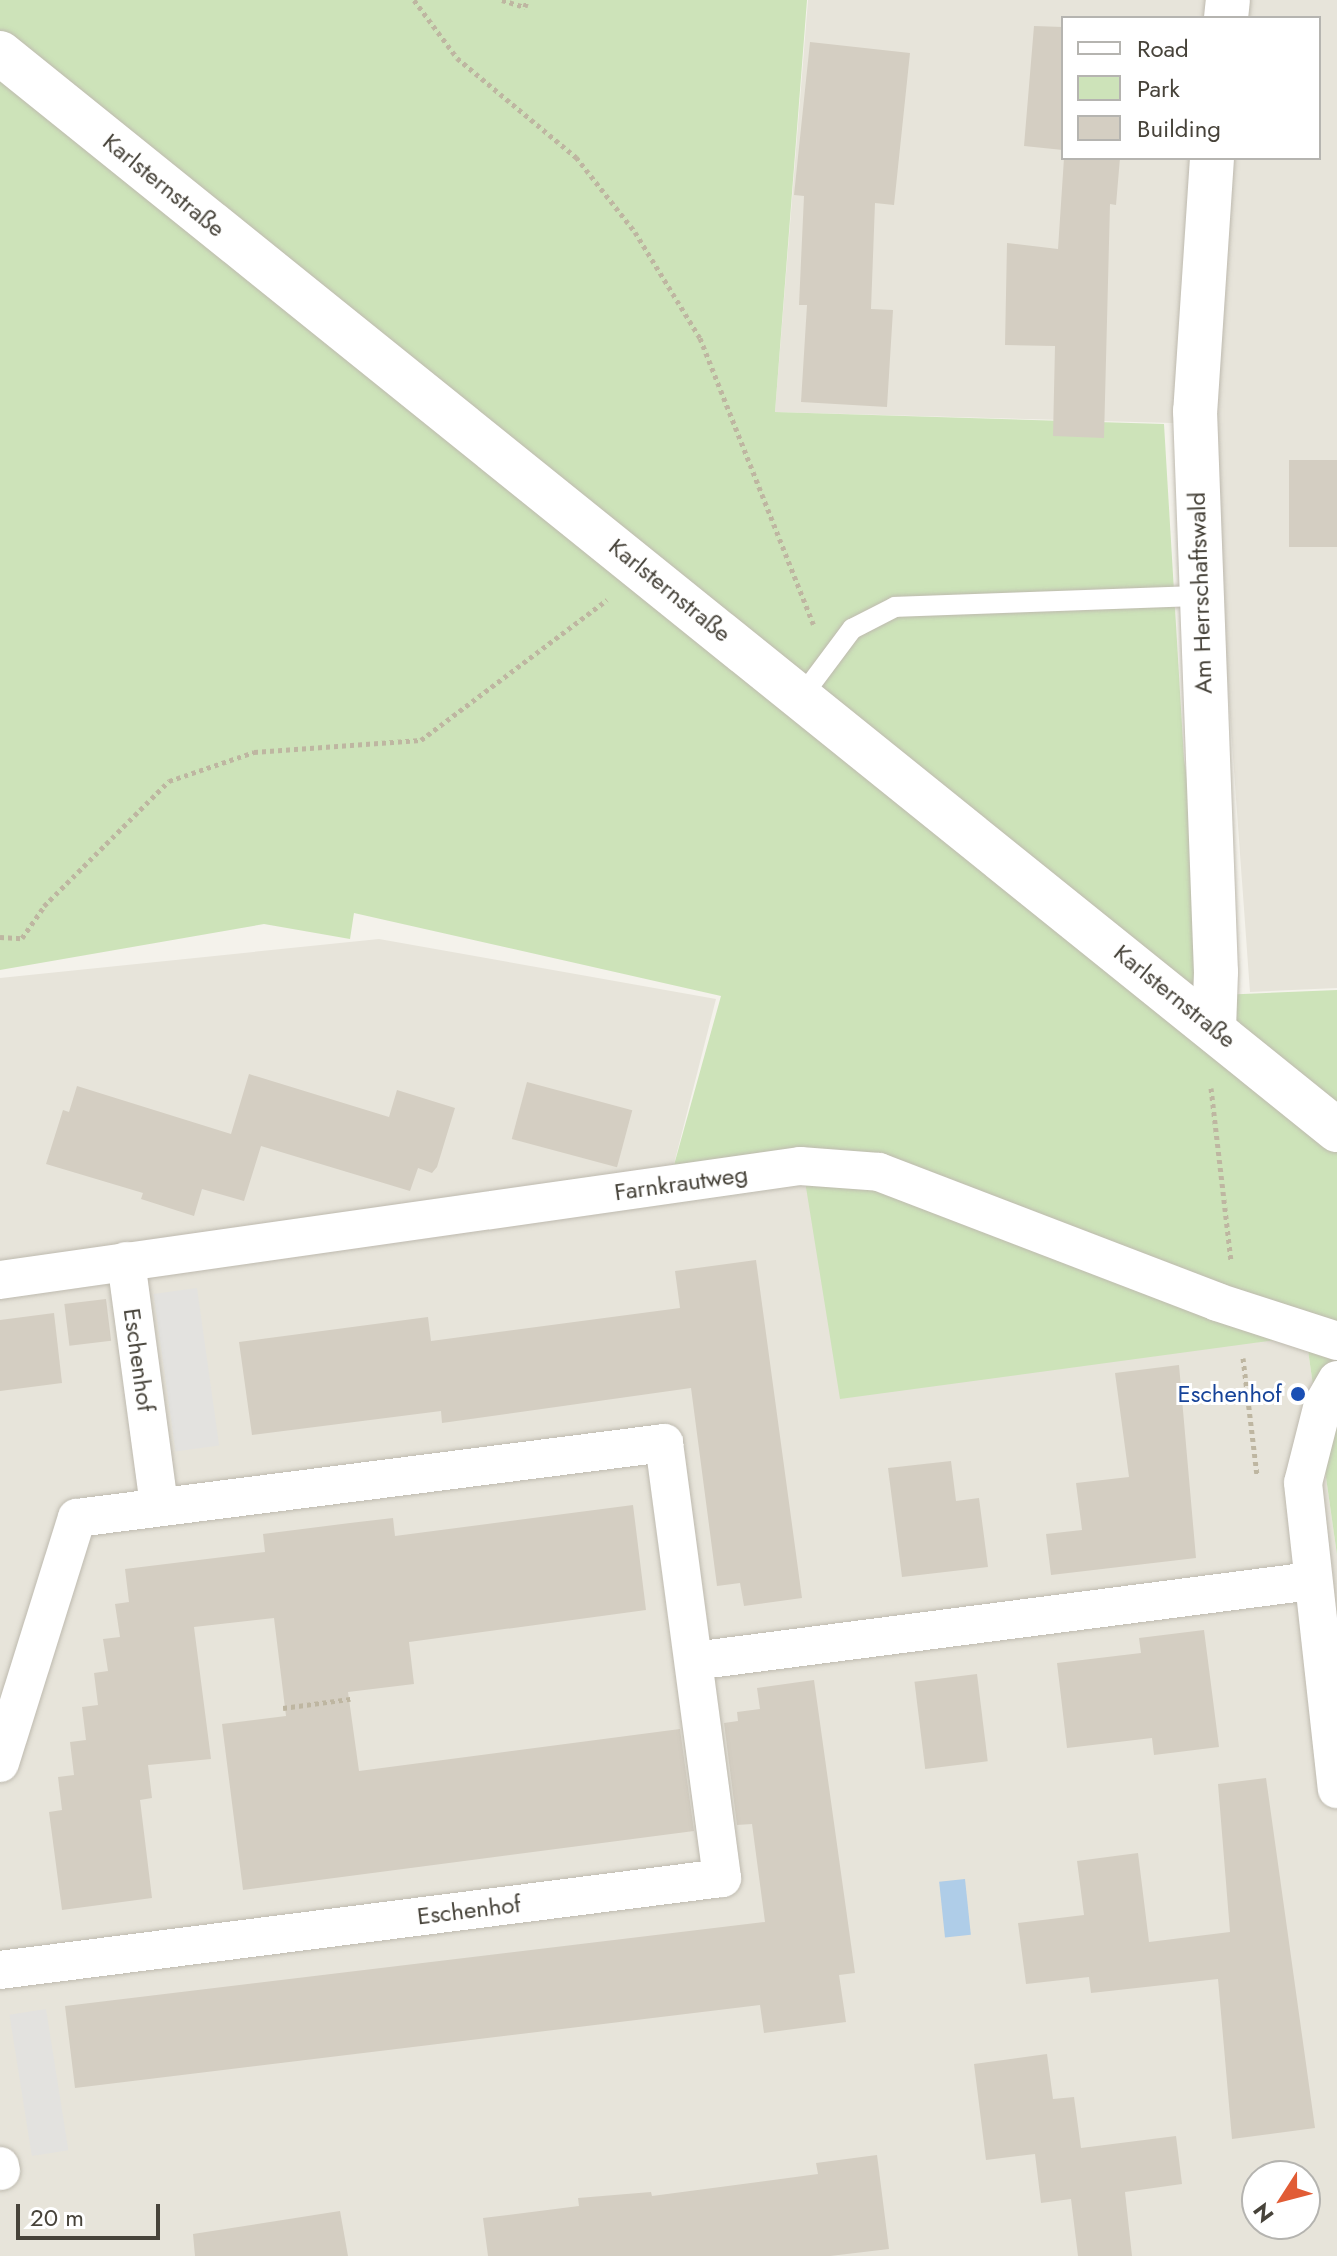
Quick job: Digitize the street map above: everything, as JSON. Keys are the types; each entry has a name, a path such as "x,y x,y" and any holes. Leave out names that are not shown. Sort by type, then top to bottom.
{"street":[{"name":"Karlsternstraße","path":"0,53 1337,1130"},
{"name":"Am Herrschaftswald","path":"1212,160 1195,411 1216,972 1214,1028"},
{"name":"Farnkrautweg","path":"0,1280 800,1166 879,1172 1217,1302 1337,1341"},
{"name":"Eschenhof","path":"126,1261 159,1506"},
{"path":"1337,1380 1323,1404 1303,1483 1311,1581 1337,1789"},
{"name":"Eschenhof","path":"0,1763 77,1518 664,1443 722,1878 0,1970"},
{"path":"694,1661 1311,1581"}],"lane":[{"path":"802,696 865,619 912,603 1200,596"}],"path":[{"path":"414,0 474,75 576,157 635,232 700,338 828,662"},
{"path":"502,0 525,7 527,0"},
{"path":"0,937 22,938 44,906 169,781 254,752 421,740 612,596"},
{"path":"283,1708 350,1699"}],"shaded area":[{"path":"808,0 1337,0 1337,988 1250,992 1209,424 775,412"},
{"path":"379,939 716,999 674,1164 801,1150 1306,1336 1337,1555 1337,2256 0,2256 0,978"},
{"path":"197,1288 219,1445 176,1452 153,1294"},
{"path":"46,2009 68,2150 32,2156 9,2015"}],"green space":[{"path":"0,0 807,0 775,412 1164,424 1184,759 1220,995 1337,990 1337,1555 1306,1336 840,1399 800,1150 674,1165 721,996 354,913 350,939 264,924 0,970"}],"water":[{"path":"965,1879 971,1935 945,1937 939,1882"}],"building":[{"path":"1034,26 1061,27 1061,150 1024,146"},
{"path":"810,42 910,53 894,205 875,203 871,309 893,310 887,407 801,402 807,305 799,305 804,196 794,195"},
{"path":"1064,160 1120,160 1116,205 1110,204 1104,438 1053,436 1055,346 1005,345 1007,243 1058,249"},
{"path":"1289,460 1337,460 1337,547 1289,547"},
{"path":"249,1074 389,1117 397,1090 455,1108 437,1167 432,1173 418,1168 410,1191 261,1146 244,1201 202,1189 194,1216 141,1199 143,1193 46,1164 63,1110 69,1112 77,1086 231,1134"},
{"path":"527,1082 632,1110 617,1167 512,1139"},
{"path":"756,1260 802,1598 744,1606 740,1583 717,1586 691,1388 442,1423 441,1411 252,1435 239,1342 428,1317 431,1341 680,1308 675,1271"},
{"path":"106,1299 111,1341 69,1346 64,1304"},
{"path":"54,1313 62,1383 0,1391 0,1320"},
{"path":"1179,1365 1196,1558 1051,1575 1046,1534 1082,1530 1076,1483 1129,1477 1115,1373"},
{"path":"951,1461 956,1501 979,1498 988,1567 902,1577 888,1468"},
{"path":"633,1505 646,1610 409,1642 414,1684 348,1692 359,1771 680,1729 694,1831 243,1890 222,1724 286,1716 274,1618 194,1627 211,1759 148,1765 152,1798 140,1800 152,1898 62,1910 49,1812 62,1810 58,1777 74,1775 70,1742 86,1740 82,1707 98,1705 94,1673 108,1671 103,1639 120,1637 115,1604 129,1602 125,1569 265,1552 263,1534 350,1523 393,1518 395,1536"},
{"path":"1204,1630 1219,1747 1154,1755 1152,1738 1067,1748 1057,1663 1141,1653 1139,1638"},
{"path":"977,1674 988,1761 925,1769 914,1682"},
{"path":"814,1680 855,1973 839,1975 846,2022 764,2033 760,2005 75,2088 65,2006 765,1922 752,1824 737,1825 724,1723 738,1721 737,1712 760,1709 757,1688"},
{"path":"1266,1778 1315,2128 1232,2139 1218,1979 1091,1993 1089,1977 1026,1984 1018,1923 1084,1915 1077,1861 1138,1853 1149,1942 1230,1932 1218,1784"},
{"path":"1047,2054 1053,2099 1074,2097 1081,2148 1176,2136 1182,2184 1125,2192 1132,2256 1078,2256 1071,2199 1041,2203 1035,2154 986,2160 974,2064"},
{"path":"877,2155 889,2249 830,2256 488,2256 483,2218 579,2206 578,2198 651,2192 652,2196 818,2174 816,2163"},
{"path":"340,2211 348,2256 195,2256 193,2234"}],"place":[{"name":"Eschenhof","path":"1298,1394"}]}
